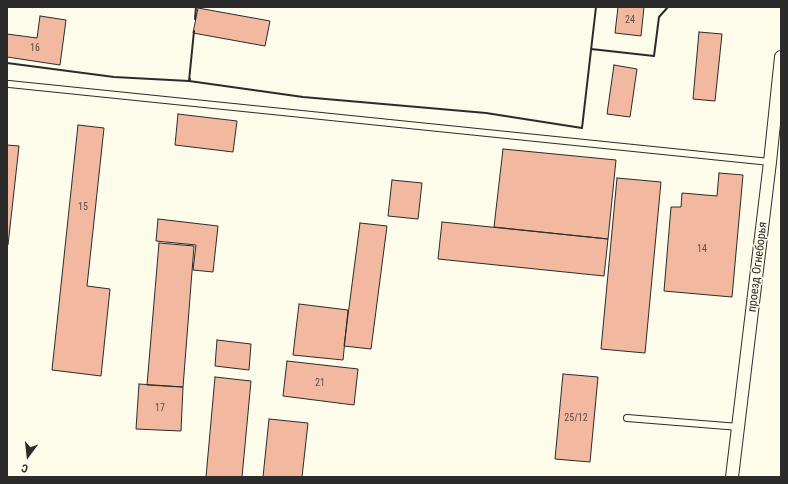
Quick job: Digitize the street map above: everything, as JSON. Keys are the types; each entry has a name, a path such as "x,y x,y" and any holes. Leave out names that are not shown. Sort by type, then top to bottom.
{"street":[{"name":"проезд Огнеборья","path":"732,477 770,162 781,57"}],"lane":[{"path":"8,84 770,162"},
{"path":"627,418 739,427"}],"building":[{"path":"618,7 644,7 641,36 615,33"},
{"path":"198,8 270,21 265,46 193,33"},
{"path":"40,16 66,20 60,65 7,57 7,34 37,38"},
{"path":"699,32 722,34 715,101 693,99"},
{"path":"614,65 637,69 630,117 607,114"},
{"path":"178,114 237,121 233,152 175,145"},
{"path":"78,125 104,128 87,286 110,289 101,376 52,370"},
{"path":"7,145 19,146 8,245 7,245"},
{"path":"503,149 616,160 608,239 494,227"},
{"path":"719,173 743,175 732,297 664,291 671,207 681,207 682,193 717,196"},
{"path":"617,178 661,182 645,353 601,349"},
{"path":"392,180 422,183 418,219 388,216"},
{"path":"158,219 218,226 213,272 193,270 196,245 156,241"},
{"path":"442,222 608,239 604,276 438,259"},
{"path":"360,223 387,226 371,349 344,346"},
{"path":"159,243 194,246 183,387 147,385"},
{"path":"299,304 348,310 343,360 293,355"},
{"path":"217,340 251,344 249,370 215,366"},
{"path":"287,361 358,369 354,405 283,396"},
{"path":"563,374 598,377 590,462 555,459"},
{"path":"215,377 251,381 242,477 206,477"},
{"path":"139,384 183,387 181,431 136,429"},
{"path":"269,419 308,423 302,477 263,477"}],"wall":[{"path":"195,19 196,7"},
{"path":"194,31 189,81 303,97 486,113 582,128 596,7"},
{"path":"591,49 654,56 659,17 668,7"},
{"path":"7,63 114,77 189,81 190,79"}]}
